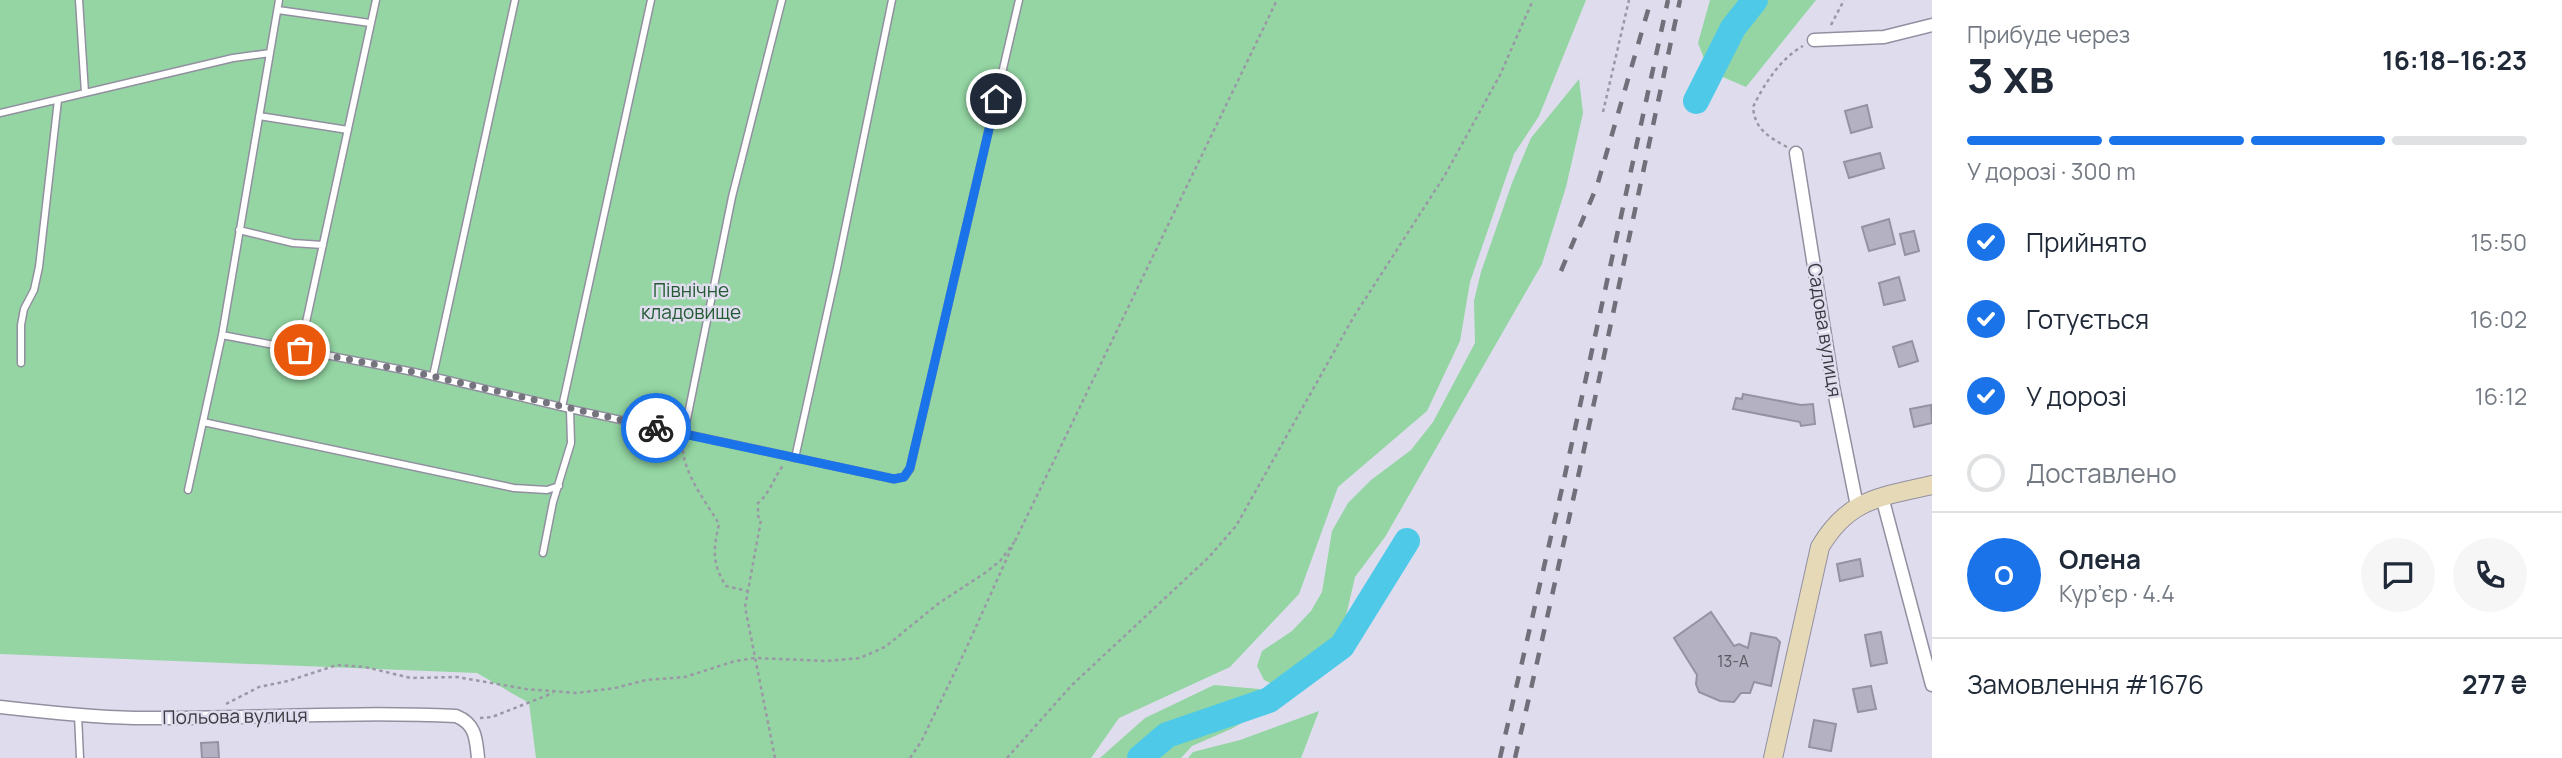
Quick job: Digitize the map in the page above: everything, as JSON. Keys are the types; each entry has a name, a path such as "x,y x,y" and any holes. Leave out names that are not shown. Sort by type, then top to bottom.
{"street":[{"path":"1814,40 1884,37 1932,25"},
{"name":"Садова вулиця","path":"1796,153 1833,386 1857,506"},
{"path":"1773,758 1820,547 1836,523 1857,506 1882,496 1932,485"},
{"path":"1882,496 1932,685"},
{"name":"Польова вулиця","path":"0,707 133,718 383,713 456,716 466,721"},
{"path":"466,721 474,729 478,758"}],"lane":[{"path":"79,0 85,93"},
{"path":"188,490 222,335 279,0"},
{"path":"300,350 376,0"},
{"path":"433,376 515,0"},
{"path":"562,407 651,0"},
{"path":"684,434 732,197 782,0"},
{"path":"795,458 892,0"},
{"path":"222,335 433,376 570,409 894,479 904,477 910,468 1019,0"},
{"path":"278,10 370,23"},
{"path":"0,113 233,58 270,53"},
{"path":"21,363 21,325 39,267 58,100"},
{"path":"259,116 348,130"},
{"path":"239,230 293,243 323,245"},
{"path":"543,553 553,502 571,443 570,409"},
{"path":"203,422 514,488 547,490 559,486"},
{"path":"78,715 80,758"}],"path":[{"path":"910,758 921,742 1015,541 1277,0"},
{"path":"1007,758 1072,686 1209,558 1236,526 1353,318 1445,175 1500,75 1533,0"},
{"path":"1603,112 1629,0"},
{"path":"1796,153 1764,133 1757,125 1753,107 1783,61 1791,53 1814,40 1832,23 1844,0"},
{"path":"684,434 682,455 686,470 719,524 715,540 715,568 726,586 747,591"},
{"path":"775,758 745,607 761,520 758,516 758,503 768,495 771,484 786,461 795,458"},
{"path":"209,717 238,696 259,687 337,665 365,667 411,678 457,677 555,693 597,691 646,680 685,677 735,661 755,658 827,661 871,654 884,648 939,603 1000,561 1015,541"},
{"path":"466,721 492,717 555,693"}],"green space":[{"name":"Північне кладовище","path":"0,0 1586,0 1539,116 1514,154 1470,282 1460,341 1427,411 1338,487 1299,594 1230,667 1119,718 1091,758 536,758 529,703 477,673 0,654"},
{"path":"1710,0 1816,0 1746,87 1709,71 1698,43"},
{"path":"1579,79 1583,113 1566,187 1542,264 1385,537 1355,577 1343,629 1293,678 1279,687 1264,680 1257,666 1262,651 1292,631 1311,611 1322,592 1332,531 1348,503 1371,480 1411,450 1433,422 1475,343 1474,301 1481,272 1512,183 1531,138"},
{"path":"1214,685 1259,689 1267,709 1192,746 1181,758 1100,758 1145,718"},
{"path":"1319,711 1301,758 1188,758 1193,752 1240,740"}],"building":[{"path":"1867,105 1872,127 1851,133 1845,111"},
{"path":"1880,153 1884,168 1849,178 1844,162"},
{"path":"1889,219 1895,244 1869,251 1862,227"},
{"path":"1914,231 1919,251 1905,255 1900,234"},
{"path":"1899,277 1905,300 1884,305 1879,283"},
{"path":"1912,341 1918,361 1899,367 1893,347"},
{"path":"1743,394 1801,405 1813,404 1815,424 1801,426 1800,422 1733,409 1736,398 1742,399"},
{"path":"1931,405 1932,423 1914,427 1910,409"},
{"path":"1860,559 1863,576 1840,581 1837,564"},
{"path":"1711,612 1734,646 1739,644 1748,648 1751,633 1776,638 1780,642 1771,686 1754,682 1750,693 1741,693 1734,702 1720,701 1699,692 1697,675 1674,638"},
{"path":"1881,632 1887,663 1871,666 1865,635"},
{"path":"1871,686 1876,709 1858,712 1853,689"},
{"path":"1814,720 1836,724 1831,751 1809,747"},
{"path":"218,742 219,758 202,758 201,743"}],"waterway":[{"path":"1696,101 1733,28 1755,0"},
{"path":"1140,758 1167,735 1269,700 1342,646 1407,541"}],"railway":[{"path":"1561,271 1597,186 1651,0"},
{"path":"1500,758 1563,484 1668,0"},
{"path":"1515,758 1579,474 1680,0"}],"way so far":[{"path":"300,350 414,372 656,428"}],"route":[{"path":"656,428 894,479 904,477 910,468 996,99"}]}
